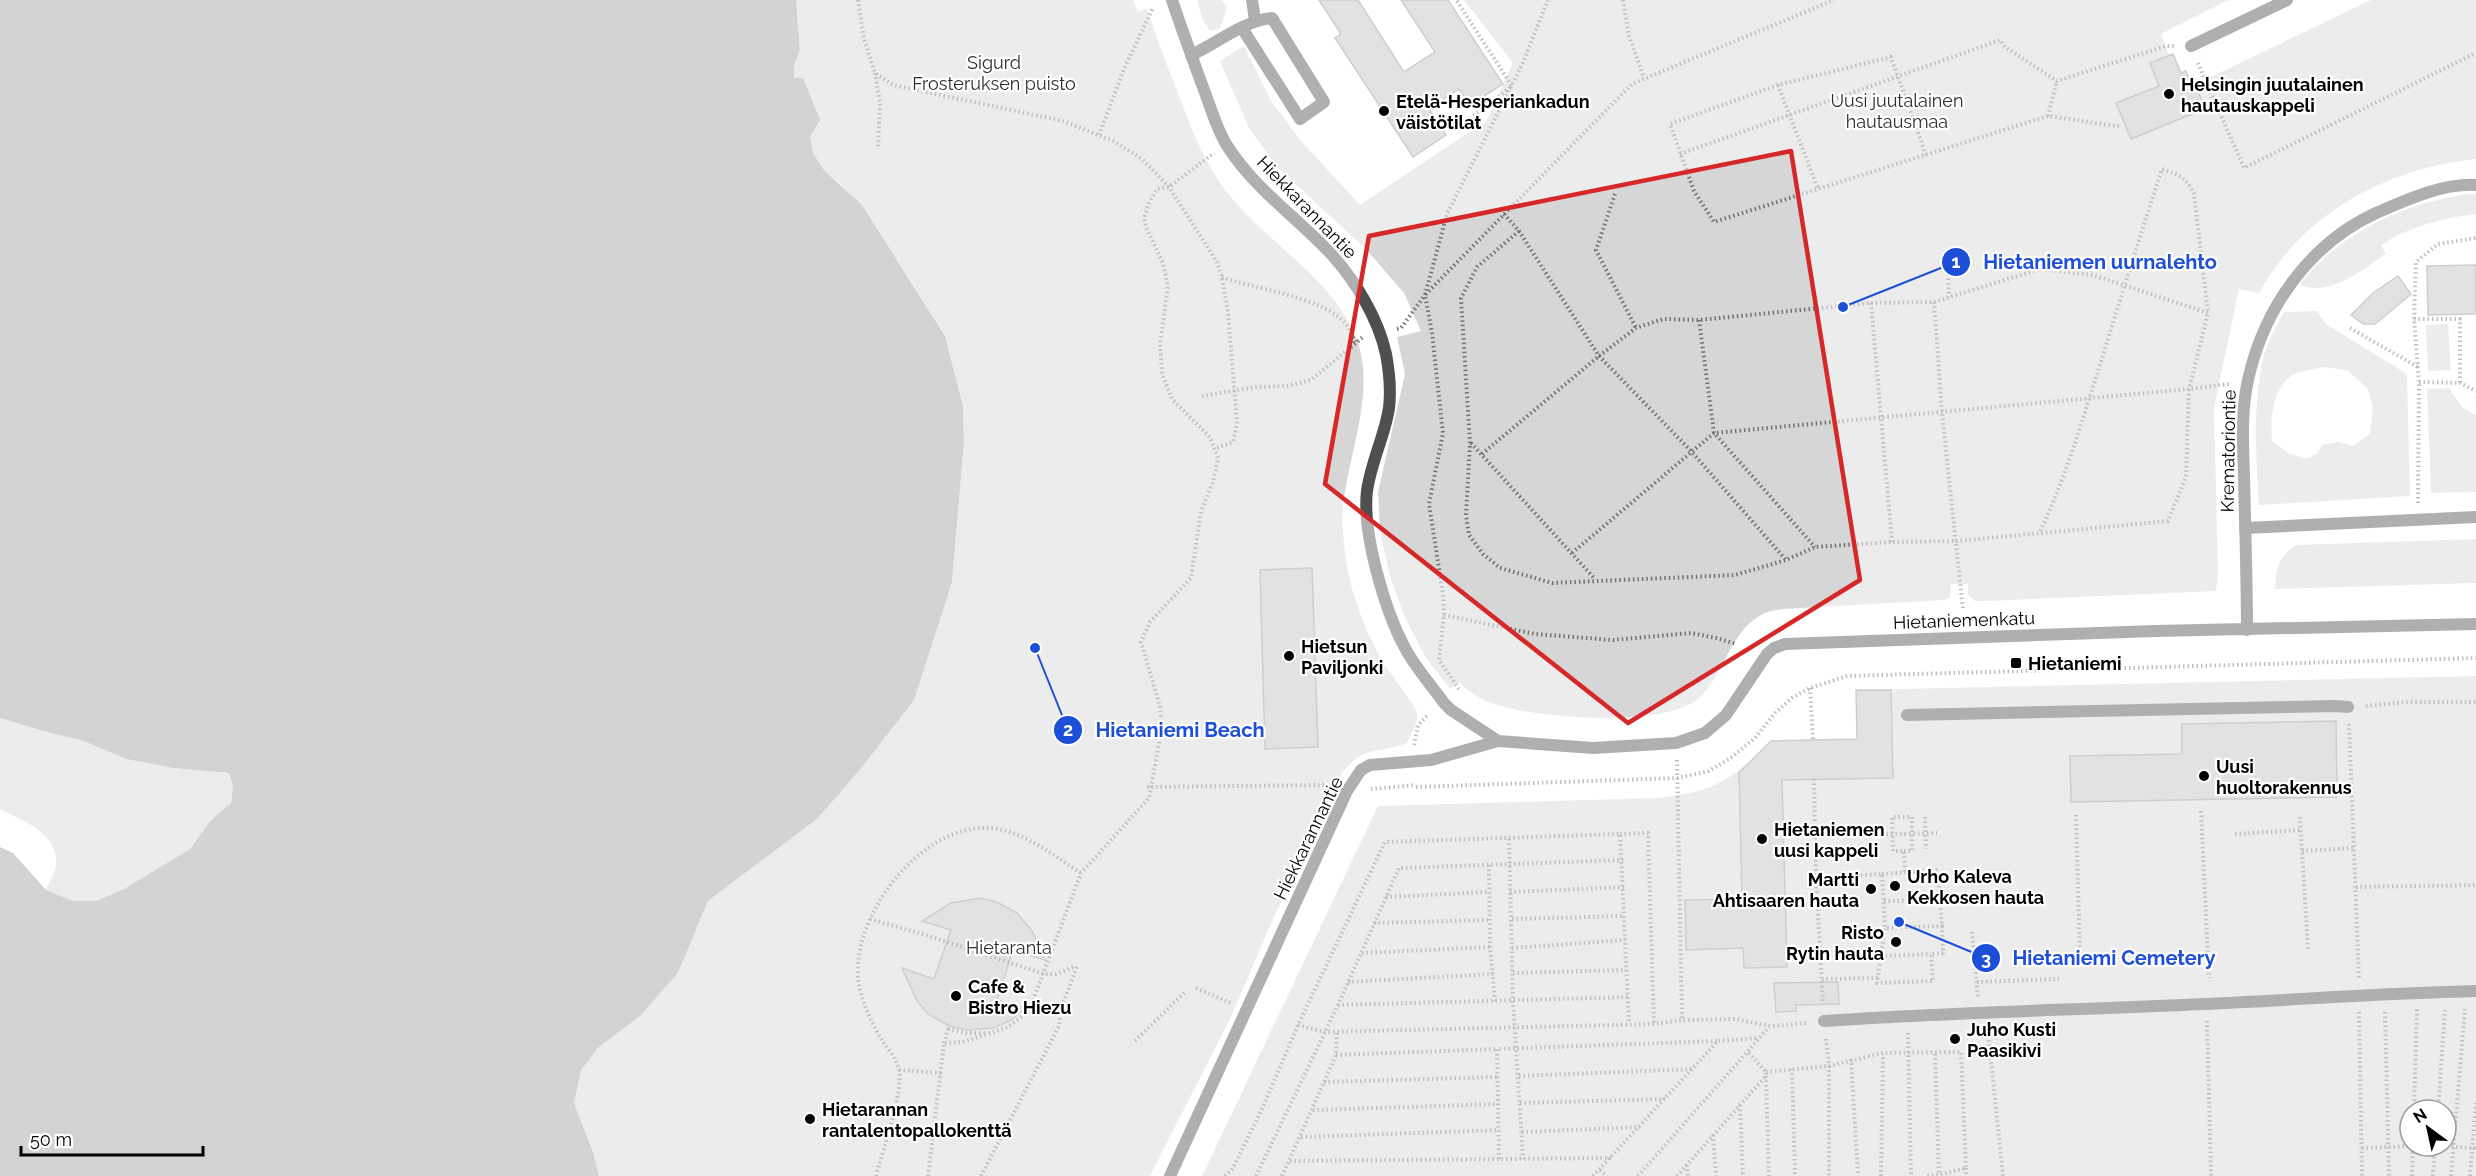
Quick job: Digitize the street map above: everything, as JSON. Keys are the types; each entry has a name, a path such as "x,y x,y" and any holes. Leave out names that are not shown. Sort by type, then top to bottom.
{"street":[{"name":"Hiekkarannantie","path":"1172,0 1226,144 1254,182 1332,255 1363,298 1380,333 1389,379 1389,408 1367,493 1370,541 1390,617 1405,649 1444,703 1498,741"},
{"path":"1252,0 1255,20"},
{"path":"2191,46 2287,0"},
{"path":"1191,55 1255,20 1272,18 1324,102 1300,119 1242,28"},
{"name":"Krematoriontie","path":"2247,630 2243,422 2247,382 2256,350 2278,303 2297,273 2318,252 2357,222 2408,199 2465,184 2476,185"},
{"path":"2245,528 2476,517"},
{"name":"Hietaniemenkatu","path":"1498,741 1593,748 1676,743 1705,733 1726,715 1767,654 1774,648 1785,645 2476,624"},
{"path":"1907,715 2348,707"},
{"name":"Hiekkarannantie","path":"1170,1176 1347,791 1361,770 1370,765 1431,760 1498,741"},
{"path":"1824,1022 1908,1015 2471,991"}],"path":[{"path":"858,0 864,39 875,74 880,103 878,149"},
{"path":"1457,0 1512,86"},
{"path":"1460,692 1439,660 1444,615 1443,594 1429,504 1443,433 1432,333 1425,295 1447,214 1512,86 1548,0"},
{"path":"1623,0 1629,36 1644,78"},
{"path":"1401,328 1425,295 1632,84 1834,0"},
{"path":"1099,135 1124,69 1153,8"},
{"path":"1680,154 2000,40 2005,47 2057,81"},
{"path":"2057,81 2166,46 2191,46"},
{"path":"2205,79 2244,168 2476,53"},
{"path":"1926,155 1891,57 1778,85 1670,124 1694,191 1714,222 1926,155 2048,116 2073,119 2084,123 2121,126"},
{"path":"875,74 893,85 1063,121 1113,141 1142,159 1169,188 1217,262 1222,277 1228,312 1238,423 1233,442 1216,448"},
{"path":"2048,116 2057,81"},
{"path":"1778,85 1818,189"},
{"path":"1458,124 1463,124 1512,86"},
{"path":"944,1043 963,1042 1008,1027 1029,1011 1082,873 1149,798 1160,745 1161,717 1160,706 1141,642 1150,622 1191,579 1201,511 1217,469 1216,448 1210,437 1172,399 1162,374 1160,344 1168,286 1163,263 1144,218 1149,202 1157,189 1169,188 1226,144"},
{"path":"1519,231 1477,267 1461,298 1470,443 1466,515 1468,535 1500,568 1552,583 1595,579 1735,575 1786,560 1815,547 1892,542 1957,542 2168,521 2186,477 2189,389 2208,313 2194,194 2189,182 2177,174 2162,169 2090,399 2053,503 2040,532"},
{"path":"1615,194 1596,250 1636,328"},
{"path":"1504,214 1519,231 1599,356 1691,451 1786,560"},
{"path":"2417,519 2419,367 2414,319 2416,262 2438,244 2476,238"},
{"path":"1482,454 1636,328 1663,320 1699,320 1871,303 1934,302 2040,269 2092,275 2208,313"},
{"path":"1948,274 1949,298"},
{"path":"1222,277 1310,302 1329,311 1343,320 1355,342"},
{"path":"1934,302 1942,412 1963,610"},
{"path":"1871,303 1892,542"},
{"path":"2414,319 2460,319 2460,383"},
{"path":"1699,320 1714,433 1815,547"},
{"path":"2350,328 2419,367"},
{"path":"1202,396 1256,387 1287,386 1311,380 1362,337 1380,333"},
{"path":"2419,382 2460,383 2476,391"},
{"path":"1572,553 1714,433 2229,384"},
{"path":"1470,443 1595,579"},
{"path":"1444,615 1535,634 1613,640 1691,633 1737,645"},
{"path":"1906,675 2476,658"},
{"path":"1810,688 1813,740"},
{"path":"2362,1176 2356,887 2348,707 2407,702 2476,702"},
{"path":"1150,787 1323,784 1347,791 1416,786 1414,741 1418,725 1427,716"},
{"path":"1676,743 1682,1020"},
{"path":"1814,779 1816,878 1824,1022 1829,1066 1829,1176"},
{"path":"2201,811 2209,978"},
{"path":"2076,815 2080,958"},
{"path":"1892,817 1912,817 1912,851 1893,851 1893,835 1892,817"},
{"path":"1925,817 1926,849"},
{"path":"2300,817 2308,950"},
{"path":"876,1176 900,1086 899,1070 871,1019 863,999 858,980 858,957 870,919 884,893 909,863 930,846 955,834 977,829 996,829 1010,833 1082,873"},
{"path":"2235,834 2301,830"},
{"path":"1225,1176 1233,1168 1262,1108 1298,1025 1385,842 1648,833 1654,1024"},
{"path":"1864,835 1937,833"},
{"path":"1620,834 1629,1024"},
{"path":"1509,839 1513,1001 1523,1159"},
{"path":"2302,851 2354,848"},
{"path":"1904,851 1905,873"},
{"path":"1256,1176 1338,1005 1399,868 1623,860"},
{"path":"1489,865 1490,947 1495,1001"},
{"path":"1816,878 1938,870 1943,953 1881,956"},
{"path":"1882,874 1885,928 1877,983 1933,981 1931,954"},
{"path":"2356,887 2476,885"},
{"path":"1510,892 1624,887"},
{"path":"1386,897 1489,892"},
{"path":"1884,902 1940,900"},
{"path":"1512,919 1623,916"},
{"path":"870,919 1044,974 1056,974 1077,966 1061,1009 1059,1026 981,1176"},
{"path":"1374,924 1489,920"},
{"path":"1885,928 1941,926"},
{"path":"1972,932 2003,1176"},
{"path":"1512,948 1625,940"},
{"path":"1362,953 1490,947"},
{"path":"1513,973 1626,970"},
{"path":"1348,982 1493,974"},
{"path":"1822,979 1878,978"},
{"path":"1977,982 2059,979"},
{"path":"1196,988 1247,1009"},
{"path":"2458,1104 2471,991"},
{"path":"1135,1041 1185,992"},
{"path":"2414,1098 2417,992"},
{"path":"2439,1098 2446,992"},
{"path":"2385,993 2389,1176"},
{"path":"1338,1005 1628,997"},
{"path":"2206,1004 2211,1176"},
{"path":"1908,1015 1911,1176"},
{"path":"1298,1025 1324,1032 1337,1032 1654,1024 1682,1020 1735,1019 1770,1026 1824,1022"},
{"path":"1638,1176 1770,1026"},
{"path":"928,1176 944,1043 949,1028 966,1033 991,1033"},
{"path":"1282,1176 1336,1056 1337,1032"},
{"path":"1336,1056 1759,1038"},
{"path":"1593,1176 1718,1041"},
{"path":"1497,1049 1499,1159"},
{"path":"1747,1051 1766,1074 1769,1176"},
{"path":"1677,1176 1766,1074 1829,1066 1883,1053 1961,1052 1966,1176"},
{"path":"1881,1176 1883,1053"},
{"path":"1935,1054 1939,1175"},
{"path":"1851,1059 1858,1176"},
{"path":"1519,1076 1694,1068"},
{"path":"1792,1069 1795,1176"},
{"path":"899,1070 941,1073"},
{"path":"1324,1082 1497,1077"},
{"path":"1520,1103 1665,1100"},
{"path":"1313,1110 1498,1104"},
{"path":"2470,1176 2476,1104"},
{"path":"1740,1105 1743,1176"},
{"path":"1522,1132 1640,1127"},
{"path":"1301,1137 1499,1130"},
{"path":"1713,1136 1716,1176"},
{"path":"2362,1148 2398,1147"},
{"path":"2458,1147 2474,1147"},
{"path":"1290,1161 1611,1158"},
{"path":"2411,1158 2412,1176"},
{"path":"2433,1176 2435,1158"},
{"path":"2451,1176 2452,1158"},
{"path":"1687,1164 1688,1176"},
{"path":"1926,1176 1966,1168"},
{"path":"1600,1170 1607,1176"}],"highlighted area":[{"path":"1791,151 1860,580 1628,723 1325,484 1369,236"}],"green space":[{"name":"Hietaranta","path":"796,0 1133,0 1138,12 1147,8 1189,120 1214,173 1246,214 1315,278 1344,314 1355,335 1364,377 1360,421 1343,508 1343,532 1350,583 1369,634 1387,668 1416,709 1417,720 1407,743 1360,756 1343,771 1272,921 1231,1017 1150,1176 599,1176 593,1152 574,1103 580,1070 599,1047 640,1016 678,973 708,901 817,819 952,582 964,442 963,406 945,336 896,258 840,183 824,170 813,153 794,79 794,66 800,50"},
{"path":"1197,0 1222,0 1227,8 1220,28 1210,31 1202,18"},
{"name":"Uusi juutalainen hautausmaa","path":"1464,0 2229,0 2161,34 2169,55 2173,54 2181,73 2186,71 2192,86 2371,0 2476,0 2476,159 2411,172 2351,199 2299,240 2277,265 2259,293 2239,289 2214,408 2218,574 2216,591 1975,601 1968,595 1968,584 1951,584 1950,597 1944,600 1775,610 1763,614 1741,632 1708,688 1699,698 1682,708 1658,714 1599,718 1513,709 1484,700 1459,683 1450,689 1425,656 1406,620 1390,577 1380,532 1378,492 1405,374 1397,337 1421,331 1404,293 1365,248 1278,168 1249,128 1220,61 1244,46 1271,101 1302,142 1360,205 1486,121 1513,63"},
{"path":"2465,194 2476,194 2476,214 2439,221 2392,238 2381,245 2386,254 2356,274 2334,285 2311,288 2300,285 2322,260 2364,229 2417,206"},
{"path":"2317,311 2326,324 2407,374 2410,496 2259,505 2256,411 2260,373 2270,338 2284,312","holes":["2323,367 2347,370 2368,389 2373,408 2370,434 2352,446 2338,442 2322,445 2318,453 2306,459 2290,454 2272,441 2271,424 2276,397 2291,376"]},
{"path":"2448,324 2451,370 2428,371 2426,325"},
{"path":"2449,388 2462,407 2476,415 2476,492 2431,493 2427,389"},
{"path":"2476,539 2476,583 2275,589 2279,564 2295,545"},
{"path":"2476,676 2476,1176 1202,1176 1378,806 1660,798 1695,792 1722,782 1771,741 1857,739 1856,690"},
{"path":"0,718 84,741 126,759 173,768 229,773 233,786 231,803 210,821 190,849 124,889 96,901 73,901 46,890 56,864 52,844 37,829 0,809"}],"shaded area":[{"path":"0,0 796,0 800,50 794,66 794,78 803,78 820,120 810,137 813,153 824,170 862,205 945,336 963,406 964,442 952,582 914,700 862,767 817,819 708,901 678,973 640,1016 599,1047 581,1070 574,1103 593,1152 599,1176 0,1176 0,847 13,853 46,890 73,901 96,901 124,889 190,849 210,821 231,803 233,786 229,773 173,768 126,759 84,741 0,718"}],"building":[{"path":"1319,0 1358,0 1404,72 1435,52 1401,0 1448,0 1503,84 1470,105 1459,89 1429,109 1446,135 1413,157 1335,38 1341,34"},
{"name":"Helsingin juutalainen hautauskappeli","path":"2173,54 2181,73 2186,71 2192,86 2195,84 2203,103 2199,104 2202,110 2131,139 2116,103 2159,86 2150,63"},
{"path":"2476,265 2476,314 2428,315 2427,266"},
{"path":"2398,276 2411,294 2375,324 2363,324 2351,315 2373,293"},
{"name":"Hietsun Paviljonki","path":"1312,568 1318,747 1265,749 1260,570"},
{"name":"Hietaniemen uusi kappeli","path":"1856,690 1891,690 1893,778 1782,780 1787,967 1744,968 1743,948 1686,950 1685,900 1742,899 1739,773 1771,741 1857,739"},
{"name":"Uusi huoltorakennus","path":"2336,721 2337,797 2071,802 2070,756 2182,754 2182,724"},
{"path":"980,898 997,902 1017,913 1032,931 1045,960 1013,950 997,1000 1025,1008 1011,1020 993,1028 967,1030 949,1026 928,1014 917,1001 902,968 934,979 951,930 922,921 951,903"},
{"path":"1838,982 1839,1004 1796,1005 1796,1011 1776,1012 1774,983"}],"place":[{"name":"Helsingin juutalainen hautauskappeli","path":"2169,94"},
{"name":"Etelä-Hesperiankadun väistötilat","path":"1384,111"},
{"name":"Hietaniemen uurnalehto","path":"1843,307"},
{"name":"Hietaniemi Beach","path":"1035,648"},
{"name":"Hietsun Paviljonki","path":"1289,656"},
{"name":"Hietaniemi","path":"2016,663"},
{"name":"Uusi huoltorakennus","path":"2204,776"},
{"name":"Hietaniemen uusi kappeli","path":"1762,839"},
{"name":"Urho Kaleva Kekkosen hauta","path":"1895,886"},
{"name":"Martti Ahtisaaren hauta","path":"1871,889"},
{"name":"Hietaniemi Cemetery","path":"1899,922"},
{"name":"Risto Rytin hauta","path":"1896,942"},
{"name":"Cafe & Bistro Hiezu","path":"956,996"},
{"name":"Juho Kusti Paasikivi","path":"1955,1039"},
{"name":"Hietarannan rantalentopallokenttä","path":"810,1119"}],"park label":[{"name":"Sigurd Frosteruksen puisto","path":"994,72"}]}
